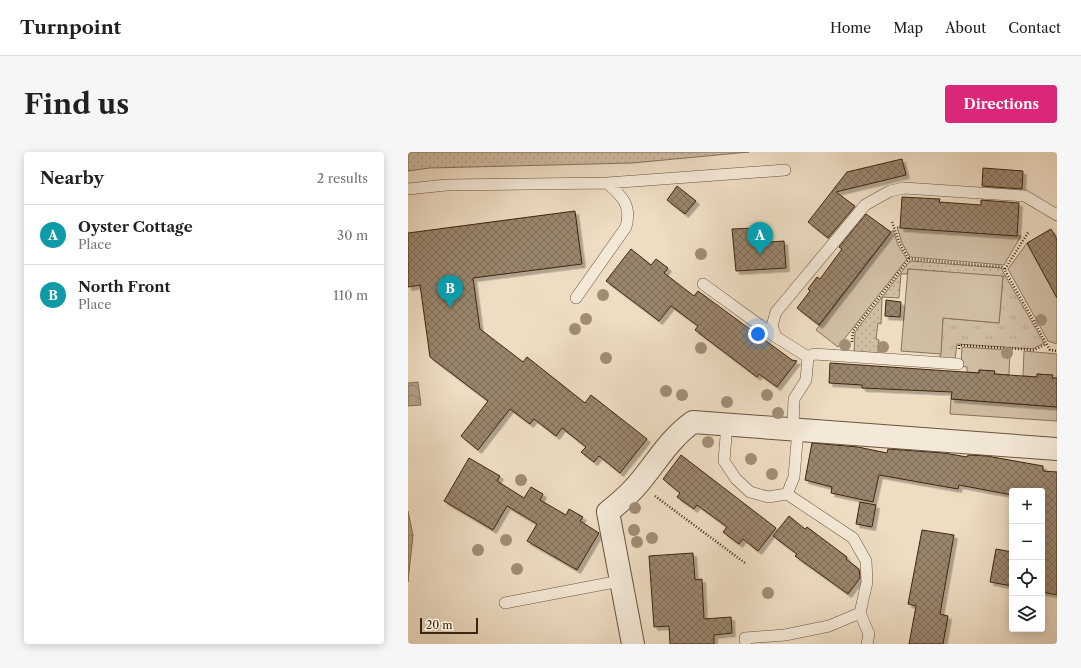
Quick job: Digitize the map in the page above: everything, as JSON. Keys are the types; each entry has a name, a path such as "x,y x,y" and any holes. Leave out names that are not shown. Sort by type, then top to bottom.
{"street":[{"path":"633,644 608,512 625,498 638,484 679,432 693,422 796,428 1057,449"}],"lane":[{"path":"408,190 446,185 606,183 785,170"},
{"path":"576,298 626,227 629,218 627,205 621,196 606,183"},
{"path":"776,337 772,326 776,312 865,205 890,191 904,188 1026,196 1057,215"},
{"path":"703,284 776,337 808,356 814,354 958,364"},
{"path":"787,494 794,477 796,428 794,399 806,380 808,356"},
{"path":"727,424 724,461 736,479 750,492 768,498 787,494 853,538 866,561 867,582 860,613 869,634 867,644"},
{"path":"505,602 620,581"},
{"path":"746,644 746,638 785,635 829,626 860,613"}],"path":[{"path":"892,222 900,244 909,259"},
{"path":"1005,269 1029,231"},
{"path":"909,259 1003,266 1046,344 1050,350 1057,351"},
{"path":"851,356 853,331 909,259"},
{"path":"958,364 959,345 1034,350 1046,344"},
{"path":"638,484 746,563"}],"green space":[{"path":"408,152 749,152 632,163 429,168 408,171"},
{"path":"897,227 1021,236 1004,265 910,257 902,243"},
{"path":"893,230 898,245 907,259 838,347 816,330"},
{"path":"1027,243 1057,298 1057,344 1048,341 1008,269"},
{"path":"910,261 1001,268 1006,277 908,269 907,274 901,274 899,298 882,297"},
{"path":"908,269 1003,276 999,323 943,318 941,354 901,351"},
{"path":"1003,276 1006,277 1044,343 1033,349 957,344 955,359 940,358 943,318 999,323"},
{"path":"882,297 881,324 878,323 876,339 879,340 878,354 854,353 855,332"},
{"path":"962,347 1010,350 1009,375 994,374 994,371 979,370 979,373 967,372 967,367 961,366"},
{"path":"1024,351 1057,354 1057,378 1052,378 1052,375 1037,374 1037,377 1023,376"},
{"path":"951,399 1057,407 1057,421 950,414"}],"water":[{"path":"418,382 421,405 408,406 408,383"},
{"path":"408,511 413,535 408,582"}],"building":[{"path":"902,159 906,175 836,192 855,206 828,238 808,222 847,172"},
{"path":"983,168 1023,171 1022,189 982,186"},
{"path":"677,186 696,201 685,214 667,200"},
{"path":"902,197 940,199 939,202 981,205 981,200 1019,203 1017,236 900,228"},
{"path":"575,211 582,264 473,278 480,329 523,362 527,357 585,403 591,395 647,439 620,473 599,456 594,462 581,452 586,447 562,428 556,436 534,419 530,424 510,409 478,450 461,436 488,401 430,357 420,285 408,287 408,233"},
{"path":"866,214 891,232 819,325 797,308 810,291 808,289 817,277 820,279 842,249 839,247"},
{"path":"755,228 756,243 784,241 786,268 736,271 732,229"},
{"path":"1051,229 1057,239 1057,298 1027,243"},
{"path":"631,249 651,265 656,259 668,268 664,273 694,296 698,291 792,360 797,361 777,387 759,374 757,377 695,330 698,326 671,306 659,321 606,281"},
{"path":"886,300 901,302 900,317 885,316"},
{"path":"830,363 979,373 979,370 995,371 994,374 1037,377 1037,374 1053,375 1052,378 1057,378 1057,407 951,399 952,392 862,388 862,385 829,383"},
{"path":"812,443 858,447 887,453 888,449 944,453 967,457 968,455 987,456 1043,466 1043,471 1057,472 1057,595 1045,593 1045,488 1009,488 1009,494 959,485 958,489 879,475 873,502 831,493 832,487 805,480"},
{"path":"681,455 776,528 758,551 743,539 739,544 723,532 727,527 697,505 694,509 677,497 680,493 663,479"},
{"path":"469,458 500,476 497,481 524,498 531,487 543,494 540,500 566,515 569,509 583,517 580,521 599,533 577,570 527,541 537,524 507,506 493,530 444,501"},
{"path":"860,502 876,505 872,527 856,524"},
{"path":"789,516 805,529 807,527 847,557 846,559 859,569 860,578 848,594 795,556 797,554 773,536"},
{"path":"922,530 954,535 940,614 948,616 943,644 909,644 916,606 908,604"},
{"path":"996,549 1009,551 1009,585 990,582"},
{"path":"693,553 695,580 702,579 704,619 731,617 732,633 714,635 714,644 670,644 669,626 654,627 649,556"}],"place":[{"name":"Oyster Cottage","path":"760,255"},
{"name":"North Front","path":"450,308"}]}
